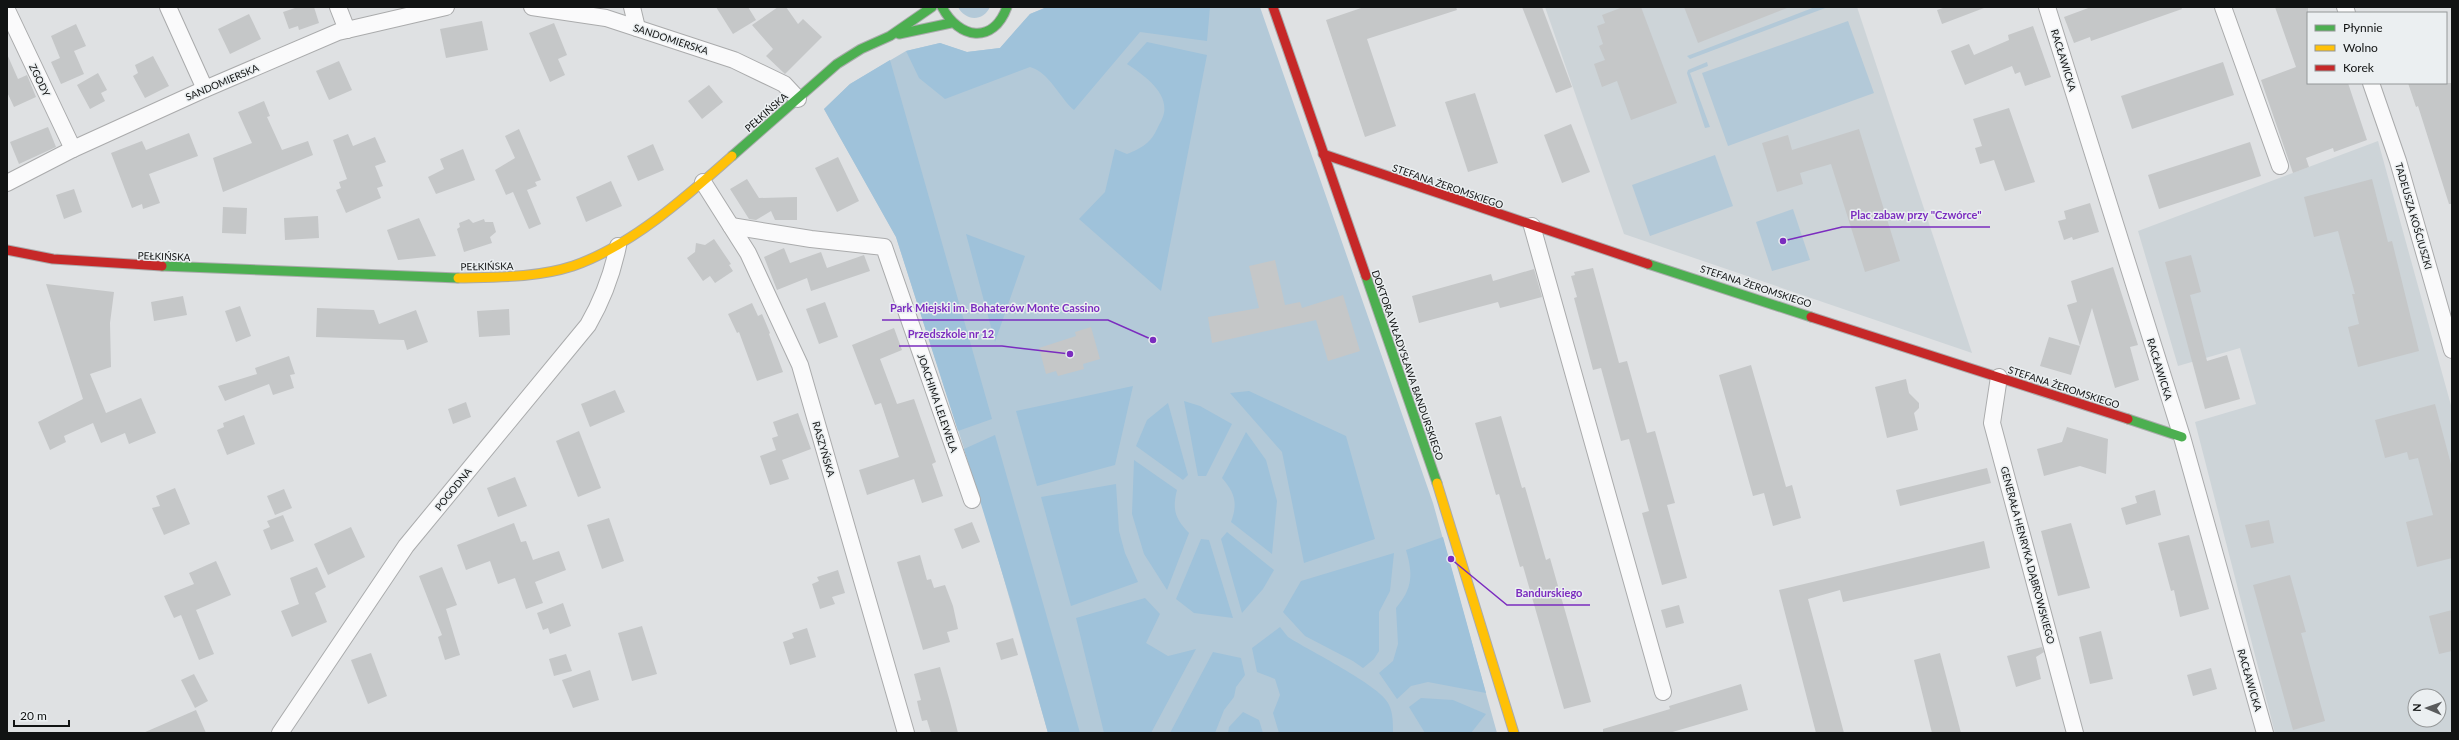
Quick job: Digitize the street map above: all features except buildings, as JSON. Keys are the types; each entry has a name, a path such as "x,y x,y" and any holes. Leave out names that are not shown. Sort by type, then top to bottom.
{"street":[{"path":"168,7 204,89"},
{"path":"338,7 347,30"},
{"name":"SANDOMIERSKA","path":"7,183 74,149 204,89 347,30 446,7"},
{"name":"SANDOMIERSKA","path":"532,7 606,18 734,60 784,84 798,99"},
{"path":"632,7 637,28"},
{"name":"PEŁKIŃSKA","path":"7,250 105,264 447,278 524,276 572,266 618,246 703,182 837,64 861,49 890,36 932,7"},
{"path":"942,7 951,24 967,33 986,31 1001,20 1007,7"},
{"name":"DOKTORA WŁADYSŁAWA BANDURSKIEGO","path":"1273,7 1450,521 1514,733"},
{"path":"2223,7 2280,166"},
{"name":"RACŁAWICKA","path":"2049,8 2182,437 2265,733"},
{"name":"ZGODY","path":"7,10 74,149"},
{"name":"PEŁKIŃSKA","path":"890,36 951,24"},
{"name":"TADEUSZA KOŚCIUSZKI","path":"2371,84 2398,161 2452,350"},
{"name":"STEFANA ŻEROMSKIEGO","path":"1324,154 1532,226 2182,437"},
{"name":"RASZYŃSKA","path":"703,182 748,253 800,365 906,733"},
{"name":"JOACHIMA LELEWELA","path":"731,226 811,239 884,247 972,500"},
{"path":"1532,226 1663,692"},
{"name":"POGODNA","path":"280,733 406,546 588,325 602,301 611,277 618,246"},
{"name":"GENERAŁA HENRYKA DĄBROWSKIEGO","path":"1999,377 1992,423 2075,733"}],"shaded area":[{"path":"958,7 990,7 983,15 974,18 965,15"},
{"path":"1047,7 1260,7 1433,503 1497,733 1048,733 987,520 896,237 824,109 850,84 906,51 940,43 967,52 1000,48 1030,14"},
{"path":"1047,7 1210,7 1207,41 1140,32 1074,110 1043,74 1030,67 945,99 919,78 906,51 940,43 967,52 1000,48 1030,14"},
{"path":"1545,7 1857,7 1972,353 1624,234"},
{"path":"1815,7 1828,7 1690,59 1687,56"},
{"path":"1848,21 1874,93 1728,146 1702,73"},
{"path":"1147,42 1207,55 1161,291 1079,219 1105,192 1115,149 1127,154 1142,147 1155,133 1163,117 1164,105 1158,90 1146,78 1127,64"},
{"path":"890,60 992,419 958,431 896,237 824,109 850,84"},
{"path":"1707,62 1708,66 1690,73 1710,127 1705,128 1687,73 1688,70"},
{"path":"2378,141 2452,409 2452,733 2275,733 2195,422 2256,404 2240,348 2178,366 2138,231"},
{"path":"1715,155 1733,206 1650,236 1632,185"},
{"path":"1793,209 1810,260 1772,271 1756,222"},
{"path":"966,234 1025,256 995,342"},
{"path":"1133,386 1115,465 1037,486 1016,411"},
{"path":"1249,391 1346,436 1375,539 1304,563 1282,452 1230,393"},
{"path":"1184,401 1200,406 1232,424 1206,476 1198,476"},
{"path":"1168,403 1188,475 1183,480 1136,446 1147,420"},
{"path":"1246,432 1266,460 1277,501 1272,554 1231,522 1235,504 1234,498 1230,489 1222,478"},
{"path":"995,435 1080,733 1048,733 1013,608 964,449"},
{"path":"1134,460 1177,490 1175,503 1176,513 1184,528 1189,533 1167,590 1144,554 1132,514"},
{"path":"1116,484 1119,531 1125,553 1138,582 1071,606 1041,497"},
{"path":"1227,532 1274,570 1263,589 1242,613 1221,539"},
{"path":"1443,537 1486,693 1428,682 1411,686 1397,699 1379,673 1393,661 1398,644 1396,608 1406,594 1410,580 1410,566 1406,550"},
{"path":"1201,539 1209,540 1233,618 1194,613 1176,599"},
{"path":"1394,553 1390,591 1379,612 1379,651 1374,659 1363,668 1353,661 1305,636 1283,612 1301,581"},
{"path":"1145,598 1160,614 1146,643 1168,656 1196,649 1151,733 1104,733 1076,618"},
{"path":"1280,627 1288,637 1358,678 1382,696 1388,703 1391,710 1393,733 1279,733 1273,713 1280,695 1275,679 1257,672 1252,648"},
{"path":"1213,652 1241,658 1245,675 1236,687 1234,697 1224,710 1215,733 1170,733"},
{"path":"1421,698 1453,700 1486,714 1471,733 1425,733 1409,707"},
{"path":"1243,712 1259,720 1263,733 1228,733 1229,727"}],"traffic: fast":[{"path":"732,156 837,64 861,49 890,36 932,7"},
{"path":"942,7 949,18 957,26 966,31 976,33 985,32 993,28 1001,19 1007,7"},
{"path":"899,34 951,23"},
{"path":"1648,264 1811,317"},
{"path":"162,266 458,278"},
{"path":"1366,276 1437,483"},
{"path":"2128,419 2182,437"}],"traffic: slow":[{"path":"458,278 501,277 545,273 573,266 595,257 616,246 657,219 677,204 732,156"},
{"path":"1437,483 1514,733"}],"traffic: jam":[{"path":"1273,7 1366,276"},
{"path":"1323,154 1648,264"},
{"path":"7,250 53,259 162,266"},
{"path":"1811,317 2128,419"}],"place":[{"name":"Plac zabaw przy \"Czwórce\"","path":"1783,241"},
{"name":"Park Miejski im. Bohaterów Monte Cassino","path":"1153,340"},
{"name":"Przedszkole nr 12","path":"1070,354"},
{"name":"Bandurskiego","path":"1451,559"}]}
